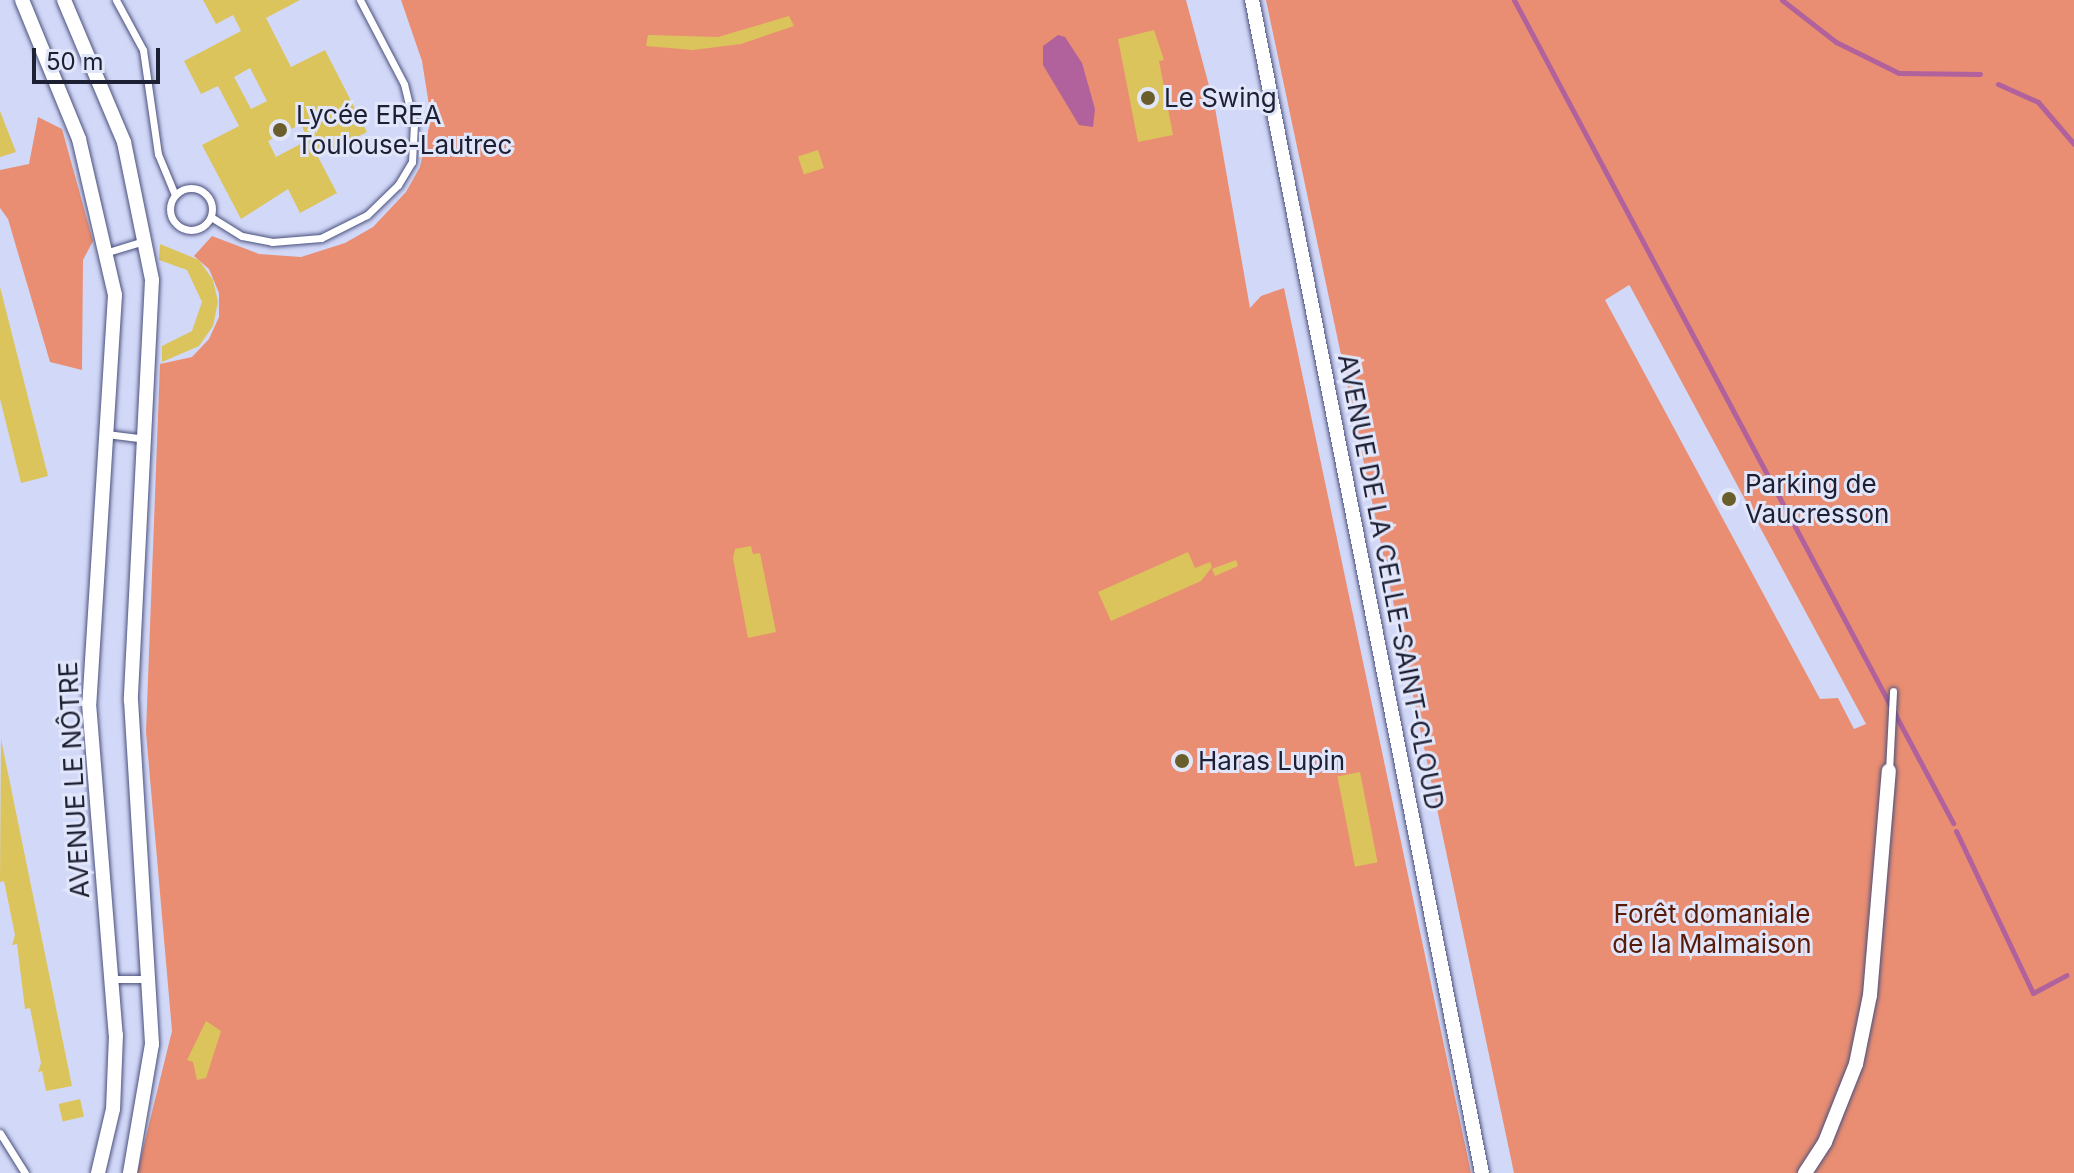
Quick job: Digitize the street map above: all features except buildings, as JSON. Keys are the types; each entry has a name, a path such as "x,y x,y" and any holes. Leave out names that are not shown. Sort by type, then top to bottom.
{"street":[{"name":"AVENUE LE NÔTRE","path":"22,0 79,139 108,252 115,337 104,433 89,703 113,979 116,1077 98,1173"},
{"path":"64,0 124,142 146,241 154,319 131,700 152,1044 130,1173"},
{"name":"AVENUE DE LA CELLE-SAINT-CLOUD","path":"1252,0 1482,1173"},
{"path":"1805,1173 1825,1142 1856,1064 1870,995 1889,771"}],"lane":[{"path":"116,0 143,50 158,154 175,195 171,216 180,227 194,230 211,217 212,204 199,189 175,195"},
{"path":"211,217 242,236 272,242 321,238 367,215 398,185 412,162 414,125 404,84 360,0"},
{"path":"108,252 146,241"},
{"path":"104,433 145,439"},
{"path":"1889,771 1893,691"},
{"path":"113,979 148,979"},
{"path":"0,1133 25,1173"}],"green space":[{"path":"401,0 1186,0 1215,108 1250,308 1261,296 1284,288 1471,1173 137,1173 172,1031 146,732 160,364 192,357 209,339 219,317 219,293 209,269 194,256 212,236 259,254 301,257 345,243 373,227 406,192 420,167 431,118 422,61"},
{"name":"Forêt domaniale de la Malmaison","path":"1266,0 2074,0 2074,1173 1514,1173","holes":["1629,285 1866,724 1854,729 1838,698 1820,699 1605,300"]},
{"path":"38,117 62,129 93,241 83,260 82,370 50,362 8,219 0,208 0,170 29,164"}],"shaded area":[{"path":"1058,35 1065,37 1082,63 1095,109 1093,127 1079,125 1043,65 1043,46"}],"waterway":[{"path":"1514,0 1953,823"},
{"path":"1782,0 1836,42 1899,73 1980,74"},
{"path":"1998,84 2038,102 2074,144"},
{"path":"1956,831 2033,993 2067,975"}],"place":[{"name":"Le Swing","path":"1148,98"},
{"name":"Lycée EREA Toulouse-Lautrec","path":"280,130"},
{"name":"Parking de Vaucresson","path":"1729,499"},
{"name":"Haras Lupin","path":"1182,761"}]}
